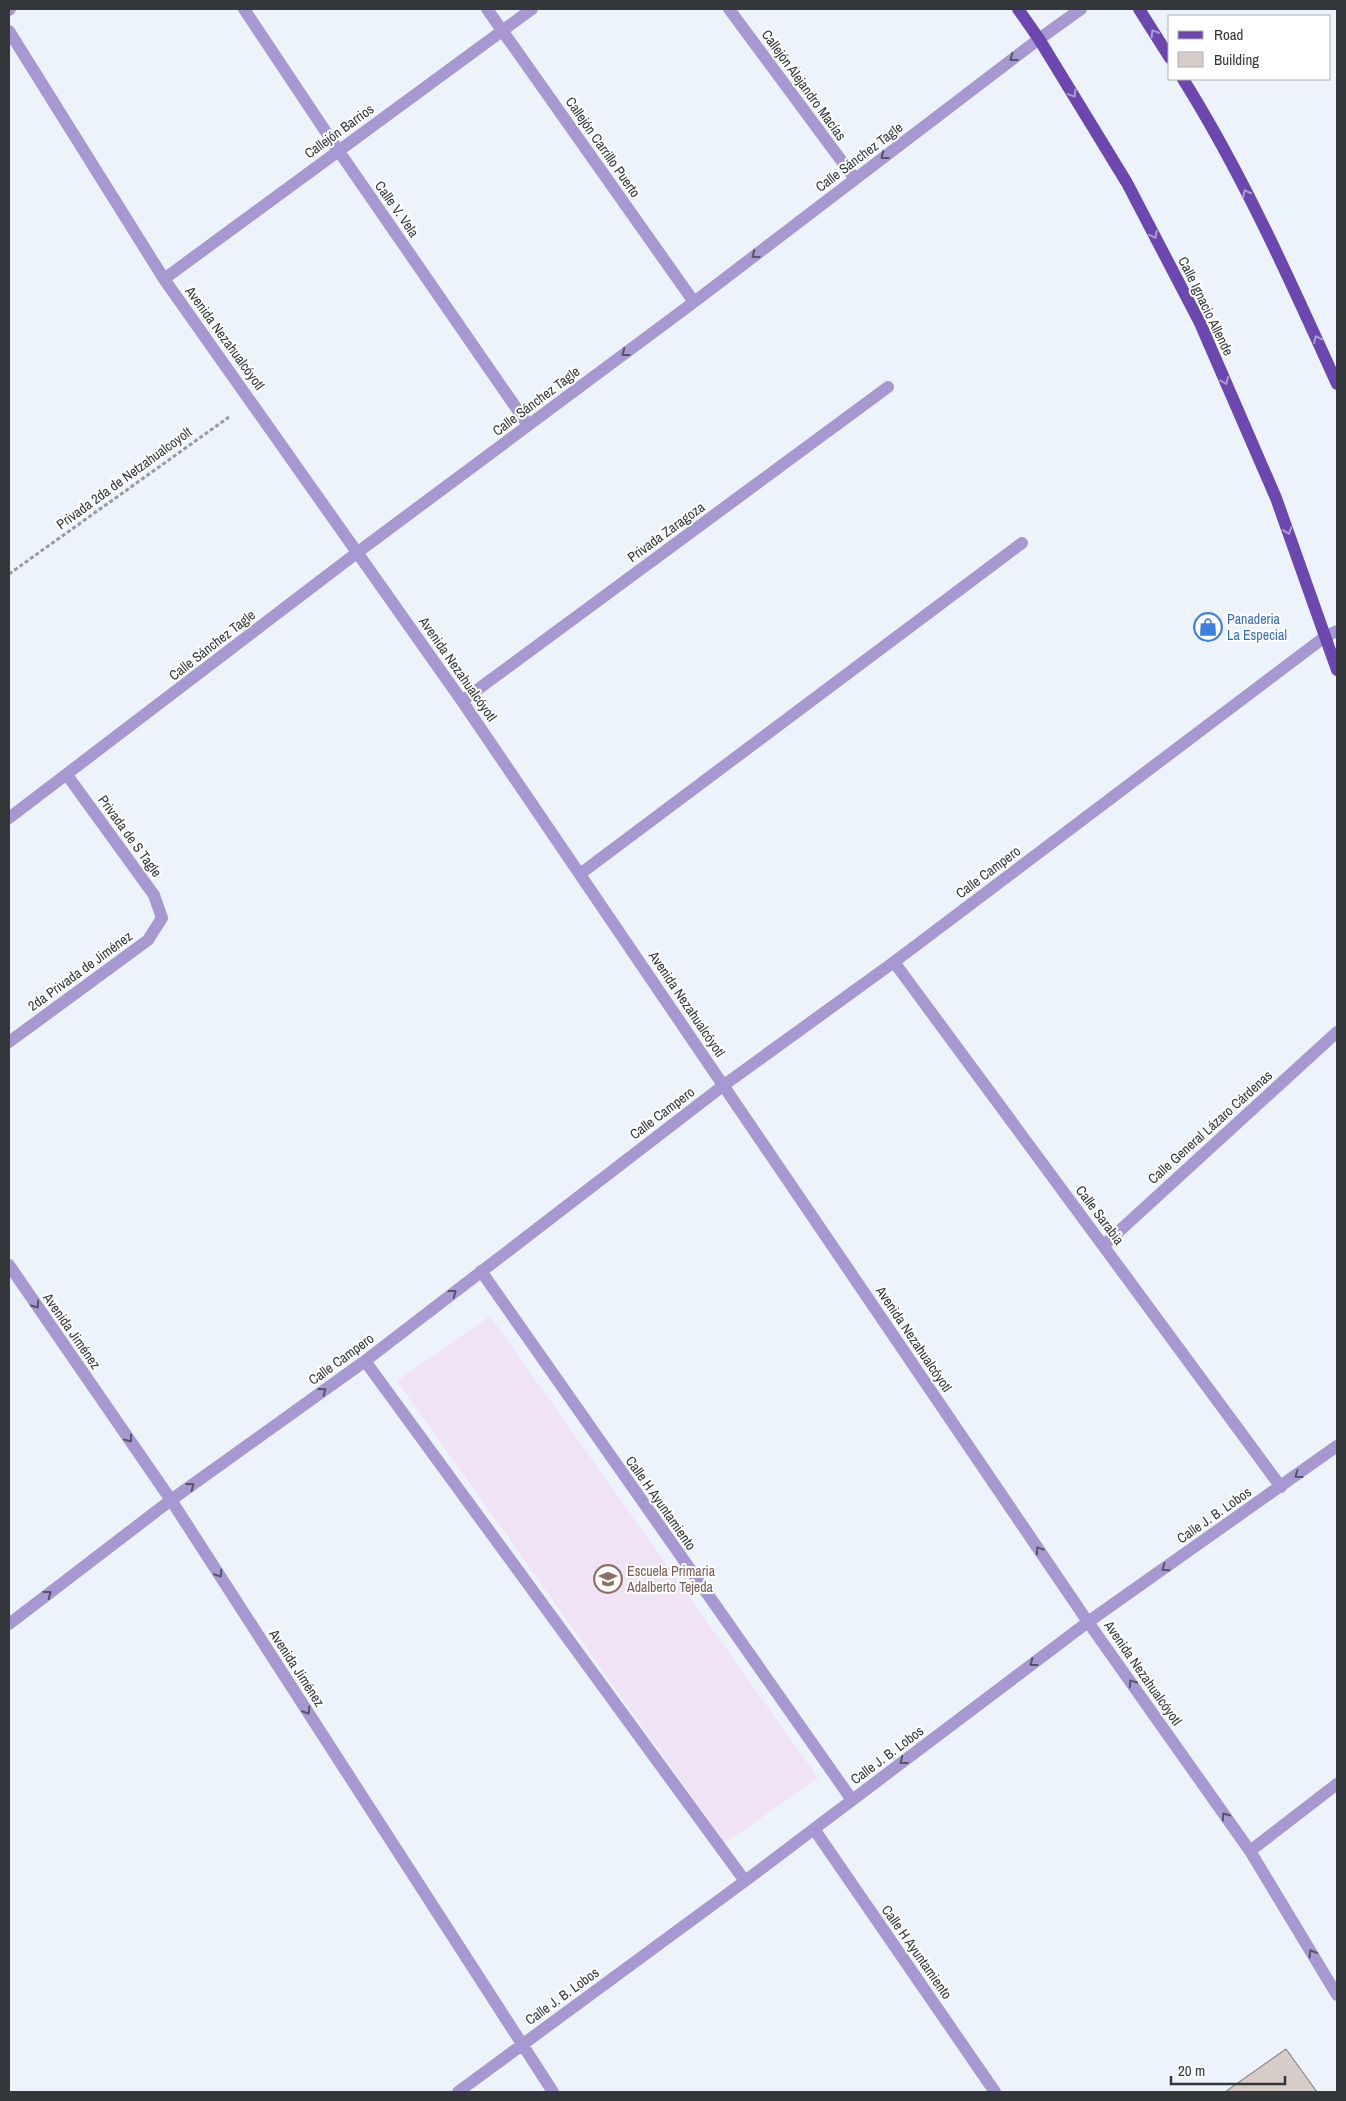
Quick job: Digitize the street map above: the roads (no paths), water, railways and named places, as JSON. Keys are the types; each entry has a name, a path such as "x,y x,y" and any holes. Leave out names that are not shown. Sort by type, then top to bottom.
{"main road":[{"name":"Calle Ignacio Allende","path":"1018,9 1039,38 1127,183 1200,323 1276,498 1332,634 1337,670"},
{"path":"1139,9 1168,55"},
{"path":"1184,80 1211,124 1281,261 1337,384"}],"street":[{"name":"Calle V. Vela","path":"244,9 338,150 528,425"},
{"name":"Callejón Carrillo Puerto","path":"487,9 694,302"},
{"name":"Callejón Barrios","path":"164,279 532,9"},
{"name":"Callejón Alejandro Macías","path":"729,9 854,179"},
{"name":"Calle Sánchez Tagle","path":"9,818 358,552 694,302 1039,38 1081,9"},
{"name":"Avenida Nezahualcóyotl","path":"9,31 164,279 252,401 462,701 1088,1622 1250,1851 1337,1995"},
{"name":"Privada Zaragoza","path":"462,701 888,387"},
{"path":"580,874 1022,544"},
{"name":"Calle Campero","path":"9,1624 171,1500 364,1361 724,1085 894,962 1332,634"},
{"name":"Privada de S Tagle","path":"67,775 154,896 162,918"},
{"name":"2da Privada de Jiménez","path":"9,1042 148,940 162,918"},
{"name":"Calle Sarabia","path":"894,962 1281,1487"},
{"name":"Calle General Lázaro Cárdenas","path":"1104,1245 1337,1032"},
{"name":"Avenida Jiménez","path":"9,1265 171,1500 553,2092"},
{"name":"Calle H Ayuntamiento","path":"481,1272 852,1800"},
{"path":"364,1361 745,1881"},
{"name":"Calle J. B. Lobos","path":"458,2092 745,1881 1088,1622 1337,1446"},
{"path":"1250,1851 1337,1784"},
{"name":"Calle H Ayuntamiento","path":"814,1829 996,2092"}],"place":[{"name":"Panaderia La Especial","path":"1208,627"},
{"name":"Escuela Primaria Adalberto Tejeda","path":"608,1579"}]}
